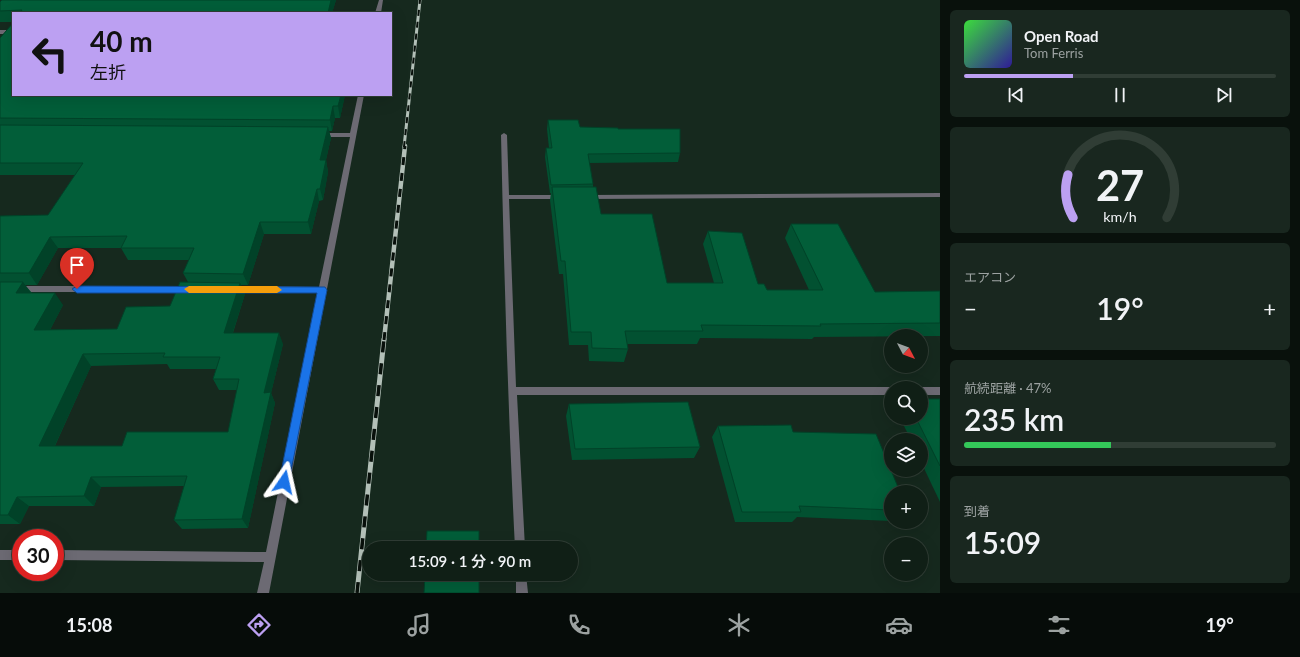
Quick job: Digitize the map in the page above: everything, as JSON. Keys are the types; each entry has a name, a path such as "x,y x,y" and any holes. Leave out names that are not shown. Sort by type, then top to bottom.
{"street":[{"path":"378,12 381,0"},
{"path":"0,32 12,32"},
{"path":"263,593 361,96"},
{"path":"314,135 353,135"},
{"path":"504,136 512,391 520,541"},
{"path":"576,197 940,196"},
{"path":"505,197 568,197"},
{"path":"0,289 196,289"},
{"path":"228,289 322,290"},
{"path":"512,391 884,391"},
{"path":"928,391 940,391"},
{"path":"0,555 12,555"},
{"path":"64,555 270,557"},
{"path":"521,581 522,593"}],"building":[{"path":"2,0 331,0 328,12 21,12 22,10 0,11 0,2"},
{"path":"12,24 12,96 341,96 338,106 333,106 330,120 0,118 0,38"},
{"path":"548,120 578,120 580,127 618,129 680,129 680,153 588,154 593,184 551,185 546,148 552,148"},
{"path":"0,125 328,127 320,160 326,160 320,189 317,189 308,222 260,222 243,274 183,273 194,248 121,248 127,236 50,237 29,273 0,273 0,216 48,215 83,163 0,163"},
{"path":"552,187 596,187 601,214 652,214 667,283 723,283 708,231 742,233 758,284 764,284 767,290 823,290 791,224 838,224 875,292 940,291 940,323 820,324 821,326 701,325 703,331 625,331 628,349 592,348 591,332 571,332 565,261 561,261"},
{"path":"0,282 23,282 16,293 55,293 34,330 117,329 126,307 170,306 180,282 240,283 224,333 279,333 264,393 271,392 242,519 174,520 187,476 91,477 84,496 17,497 8,515 0,515","holes":["165,353 163,357 220,357 213,379 239,379 228,432 127,432 122,446 39,446 83,354"]},
{"path":"928,399 940,399 940,466 928,442 928,433 924,433 920,425 928,425"},
{"path":"688,402 700,447 575,449 569,404"},
{"path":"791,425 793,432 876,434 884,453 884,477 894,477 897,485 884,485 884,510 799,506 801,512 742,512 718,426"},
{"path":"427,531 479,531 479,541 426,541"},
{"path":"425,581 479,581 479,593 424,593"}],"railway":[{"path":"404,147 420,0"},
{"path":"384,340 405,146"},
{"path":"357,593 384,339"}],"slow traffic":[{"path":"189,289 277,290"}],"route":[{"path":"77,289 322,290 284,482"}]}
